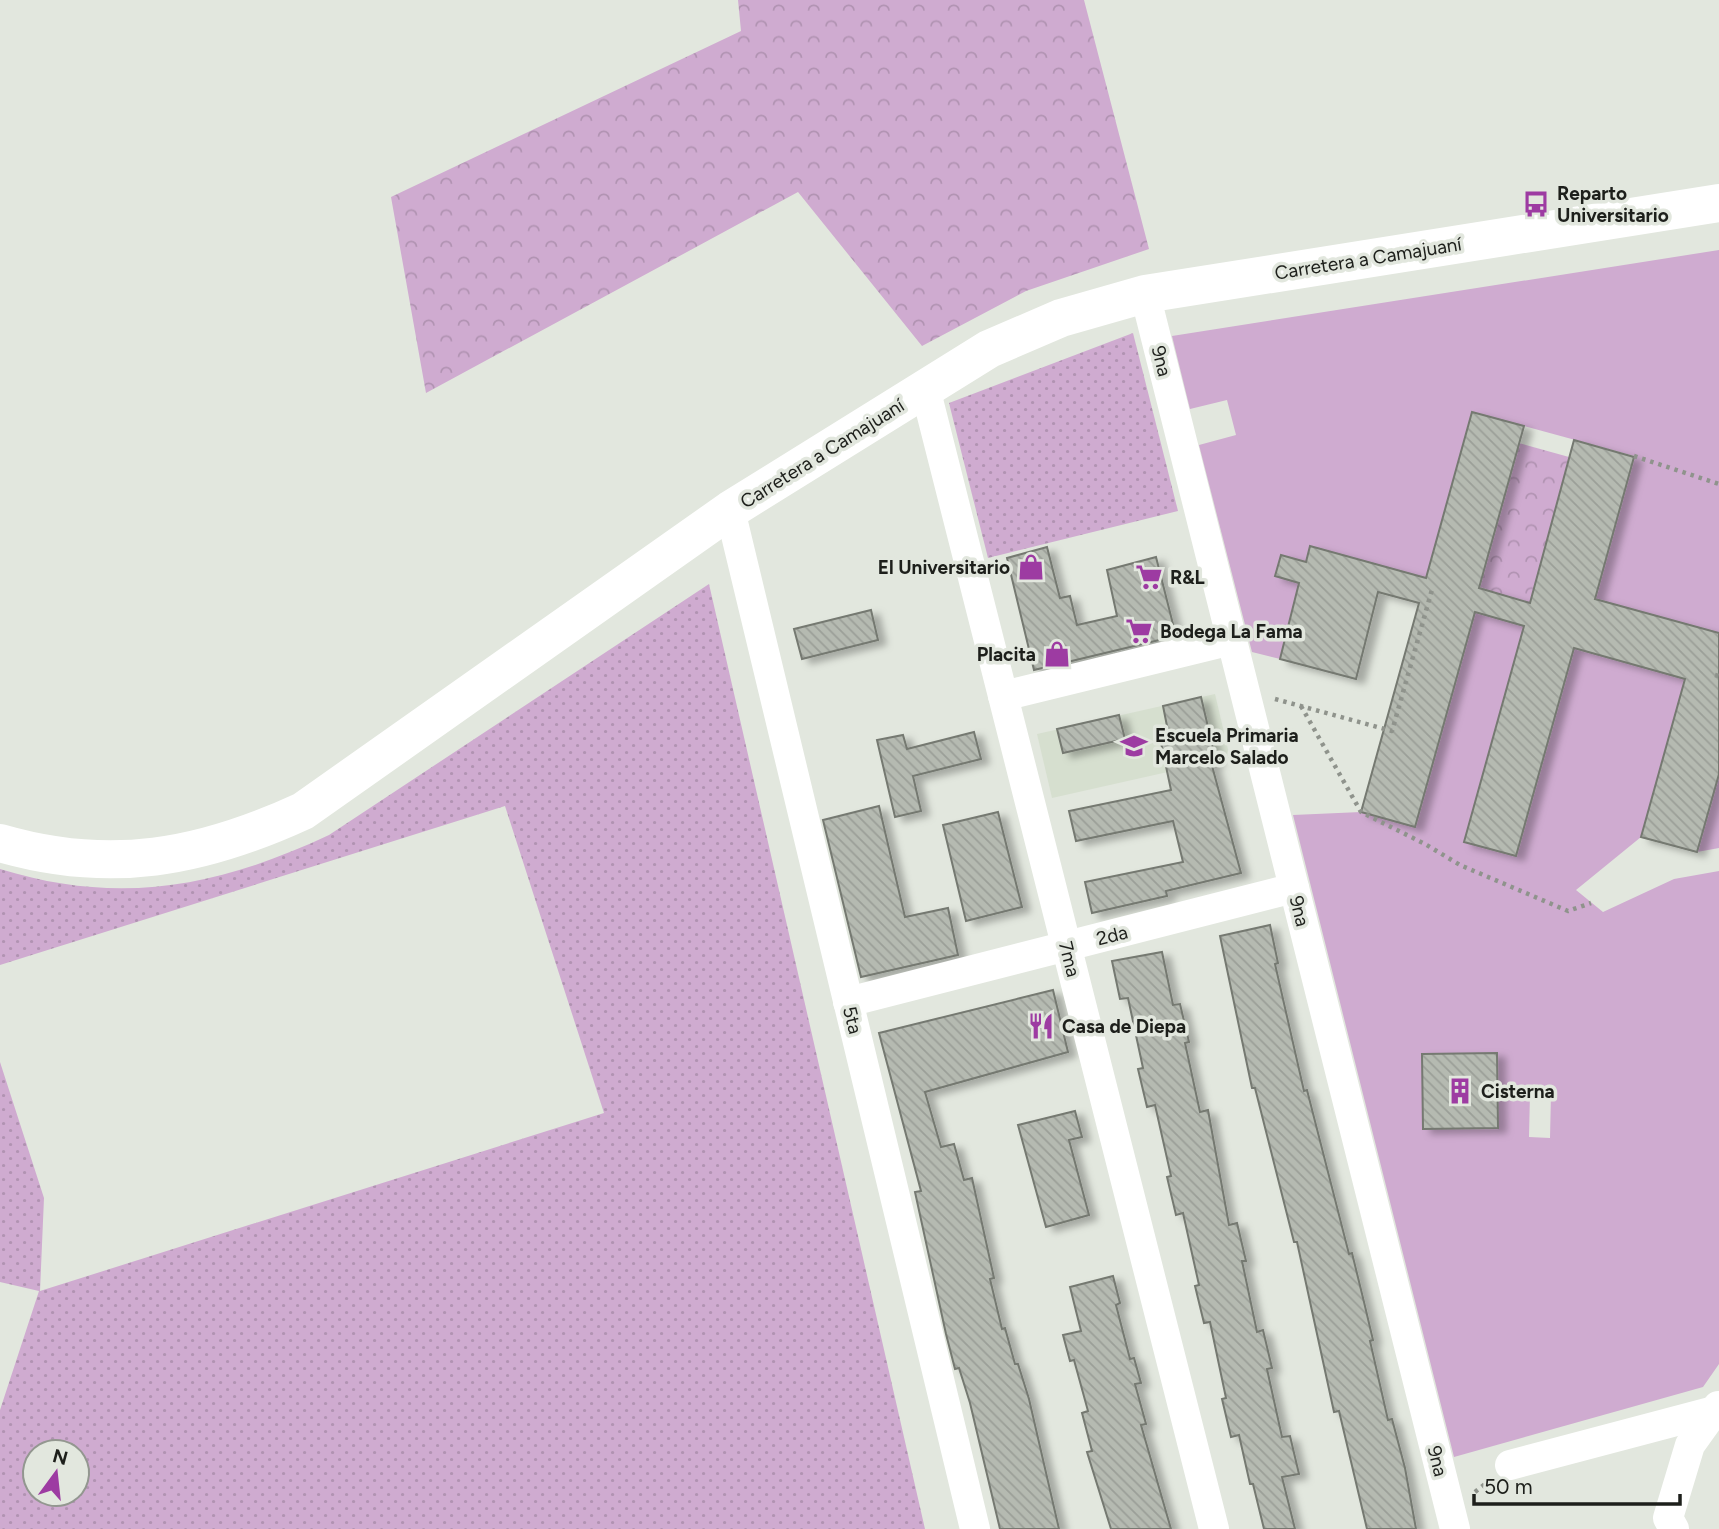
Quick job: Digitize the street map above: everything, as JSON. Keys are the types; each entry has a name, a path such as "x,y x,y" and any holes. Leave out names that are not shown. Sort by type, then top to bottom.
{"main road":[{"name":"Carretera a Camajuaní","path":"0,843 63,857 125,860 187,853 246,837 281,822 355,777 730,510 989,349 1061,317 1145,294 1719,203"}],"street":[{"name":"9na","path":"1145,294 1453,1520"},
{"name":"7ma","path":"925,388 1214,1529"},
{"name":"5ta","path":"730,510 975,1529"},
{"path":"1003,696 1232,640"},
{"name":"2da","path":"848,1002 1294,888"},
{"path":"1510,1465 1717,1408"},
{"path":"1674,1529 1668,1518 1690,1445 1717,1408"}],"path":[{"path":"1634,457 1719,484"},
{"path":"1244,690 1392,731 1433,586"},
{"path":"1301,706 1361,812 1460,865 1568,911 1591,903"},
{"path":"1453,1520 1510,1465"}],"shaded area":[{"name":"Escuela Primaria Marcelo Salado","path":"1215,694 1230,758 1052,798 1037,734"}],"green space":[{"path":"738,0 1084,0 1149,249 1026,291 922,346 798,192 426,393 391,197 741,31"},
{"path":"1719,250 1719,633 1595,599 1634,456 1473,412 1426,578 1310,546 1306,562 1281,555 1275,576 1299,583 1280,659 1252,652 1199,445 1236,435 1227,400 1190,409 1172,336"},
{"path":"1133,333 1178,511 988,558 949,403"},
{"path":"1519,443 1569,457 1530,603 1479,588"},
{"path":"709,584 925,1529 0,1529 0,1410 39,1291 0,1282 0,1062 44,1198 40,1291 604,1113 505,806 0,965 0,869 86,887 128,888 208,878 288,853 329,835"},
{"path":"1475,612 1524,626 1464,842 1516,856 1574,648 1685,679 1641,837 1576,890 1603,912 1674,879 1719,871 1719,1364 1703,1387 1454,1457 1293,815 1361,812 1415,827","holes":["1530,1093 1551,1094 1550,1138 1529,1137"]},
{"path":"1719,774 1719,848 1697,852"}],"building":[{"path":"1472,412 1524,426 1479,588 1530,603 1574,440 1634,457 1595,599 1719,633 1719,774 1697,852 1641,837 1685,679 1574,648 1516,856 1464,842 1524,626 1475,612 1415,827 1361,812 1419,603 1378,592 1356,679 1280,659 1299,583 1275,576 1281,555 1306,562 1310,546 1426,578"},
{"path":"1047,547 1060,598 1070,596 1077,625 1117,616 1107,570 1156,557 1176,636 1034,670 1007,558"},
{"path":"871,610 878,640 802,659 794,629"},
{"path":"1201,697 1216,761 1211,762 1241,873 1166,891 1167,896 1092,913 1085,882 1183,862 1173,821 1076,841 1069,811 1171,790 1160,738 1169,736 1163,706"},
{"path":"1119,715 1125,739 1063,753 1057,729"},
{"path":"974,732 981,759 913,776 921,811 895,817 877,740 903,735 907,749"},
{"path":"879,806 905,917 948,908 958,955 861,977 823,820"},
{"path":"998,812 1022,907 966,921 943,825"},
{"path":"1270,925 1278,963 1275,964 1304,1091 1307,1090 1349,1254 1352,1253 1373,1340 1370,1341 1388,1420 1392,1419 1405,1468 1416,1529 1367,1529 1339,1411 1334,1412 1297,1242 1294,1242 1255,1088 1252,1088 1220,936"},
{"path":"1162,952 1173,1005 1180,1004 1189,1042 1185,1043 1200,1112 1208,1110 1229,1225 1237,1223 1257,1332 1263,1330 1272,1368 1267,1369 1282,1437 1290,1436 1299,1474 1282,1477 1295,1529 1264,1529 1239,1435 1231,1437 1210,1322 1204,1323 1195,1286 1199,1285 1183,1213 1176,1215 1167,1177 1171,1176 1155,1105 1147,1107 1138,1069 1143,1068 1128,998 1120,999 1112,961"},
{"path":"1053,990 1068,1052 925,1092 941,1147 954,1144 964,1180 972,1178 1002,1329 1005,1328 1029,1399 1059,1529 1000,1529 970,1403 959,1368 955,1369 946,1334 915,1192 921,1191 879,1033"},
{"name":"Cisterna","path":"1497,1053 1498,1128 1423,1129 1422,1054"},
{"path":"1075,1111 1082,1137 1069,1140 1089,1215 1046,1227 1018,1125"},
{"path":"1113,1276 1120,1303 1116,1305 1130,1359 1134,1358 1141,1383 1135,1384 1146,1424 1141,1425 1171,1529 1111,1529 1087,1452 1092,1451 1082,1413 1088,1411 1074,1360 1070,1361 1063,1335 1081,1331 1070,1287"}],"place":[{"name":"Reparto Universitario","path":"1536,204"},
{"name":"El Universitario","path":"1031,567"},
{"name":"R&L","path":"1149,577"},
{"name":"Bodega La Fama","path":"1139,631"},
{"name":"Placita","path":"1057,654"},
{"name":"Escuela Primaria Marcelo Salado","path":"1134,746"},
{"name":"Casa de Diepa","path":"1041,1026"},
{"name":"Cisterna","path":"1460,1091"}]}
